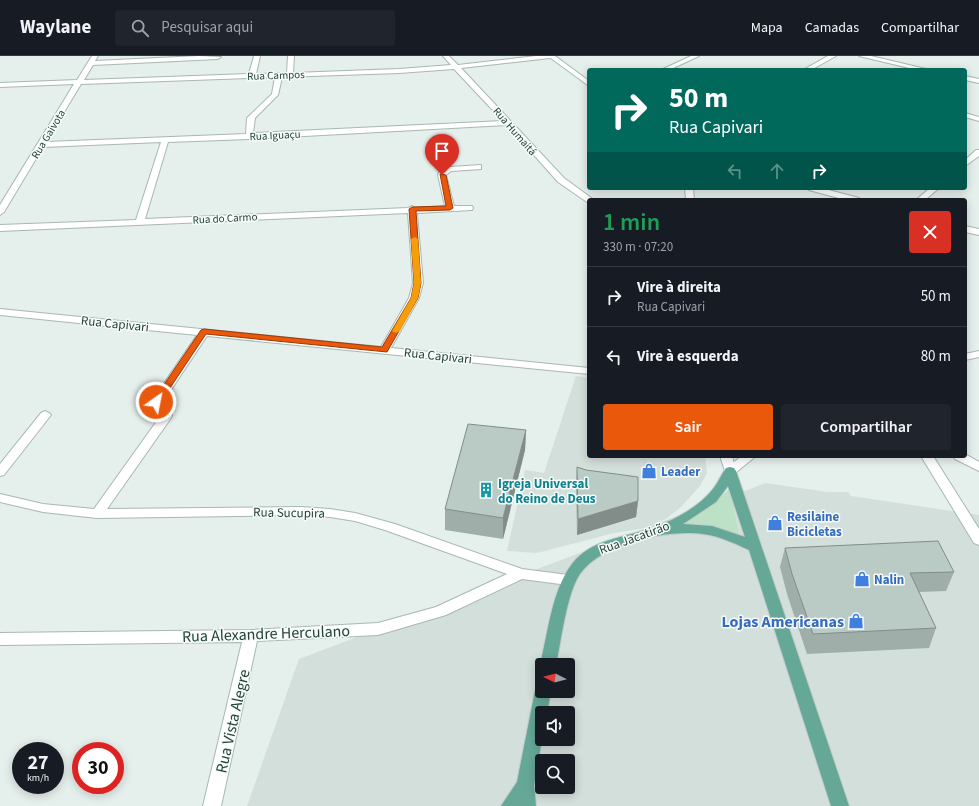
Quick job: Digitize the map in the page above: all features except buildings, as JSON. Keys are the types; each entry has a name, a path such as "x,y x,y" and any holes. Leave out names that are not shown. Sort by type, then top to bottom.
{"main road":[{"name":"Rua Jacatirão","path":"549,658 568,580 580,563 599,549 614,543 660,530 702,506 716,496 730,471"},
{"path":"730,471 840,806"},
{"path":"660,530 689,528 719,532 755,547"},
{"path":"518,805 525,785 542,698"}],"street":[{"path":"252,76 256,56"},
{"path":"290,74 292,56"},
{"name":"Rua Humaitá","path":"446,56 549,168 561,180 587,198"},
{"path":"551,56 587,83"},
{"name":"Rua Campos","path":"0,85 458,68 551,56"},
{"path":"669,68 696,56"},
{"path":"810,68 833,56"},
{"path":"862,56 918,68"},
{"path":"93,59 218,57"},
{"name":"Rua Gaivota","path":"0,212 93,59"},
{"path":"249,137 251,118 275,95 279,75"},
{"path":"967,78 979,81"},
{"path":"967,116 979,119"},
{"name":"Rua Iguaçu","path":"41,146 249,137 509,123"},
{"path":"140,222 165,140"},
{"path":"967,161 979,152"},
{"path":"967,162 979,165"},
{"path":"450,208 442,175 443,172 450,169 478,167"},
{"path":"819,190 849,198"},
{"path":"922,198 932,190"},
{"name":"Rua do Carmo","path":"0,228 412,209 469,208"},
{"path":"384,350 414,298 418,283 412,209"},
{"path":"967,229 979,232"},
{"name":"Rua Capivari","path":"0,312 587,371"},
{"path":"98,514 165,418 166,415 156,405 156,402 204,332"},
{"path":"967,356 979,354"},
{"path":"0,472 46,416"},
{"path":"727,458 730,471 747,458"},
{"path":"928,458 979,540"},
{"path":"963,458 979,467"},
{"name":"Rua Sucupira","path":"0,498 43,508 98,514 301,511 330,513 354,517 390,527 521,574 568,580"},
{"name":"Rua Alexandre Herculano","path":"0,639 252,636 370,629 400,624 440,611 521,574"},
{"name":"Rua Vista Alegre","path":"212,806 252,636"}],"shaded area":[{"path":"576,376 587,378 587,458 705,458 707,473 700,486 680,508 667,518 653,525 766,483 827,492 848,492 851,496 979,515 979,806 247,806 299,659 646,528 614,533 537,553 507,551 525,470 544,473"}],"green space":[{"path":"729,489 739,533 698,524 684,524 714,503"}],"slow traffic":[{"path":"396,331 414,298 418,283 415,239"}],"place":[{"name":"Leader","path":"649,471"},
{"name":"Igreja Universal do Reino de Deus","path":"486,490"},
{"name":"Resilaine Bicicletas","path":"775,523"},
{"name":"Nalin","path":"862,579"},
{"name":"Lojas Americanas","path":"856,621"}],"route":[{"path":"156,402 204,332 384,350 405,316 414,298 418,283 412,209 450,208 442,175"}]}
